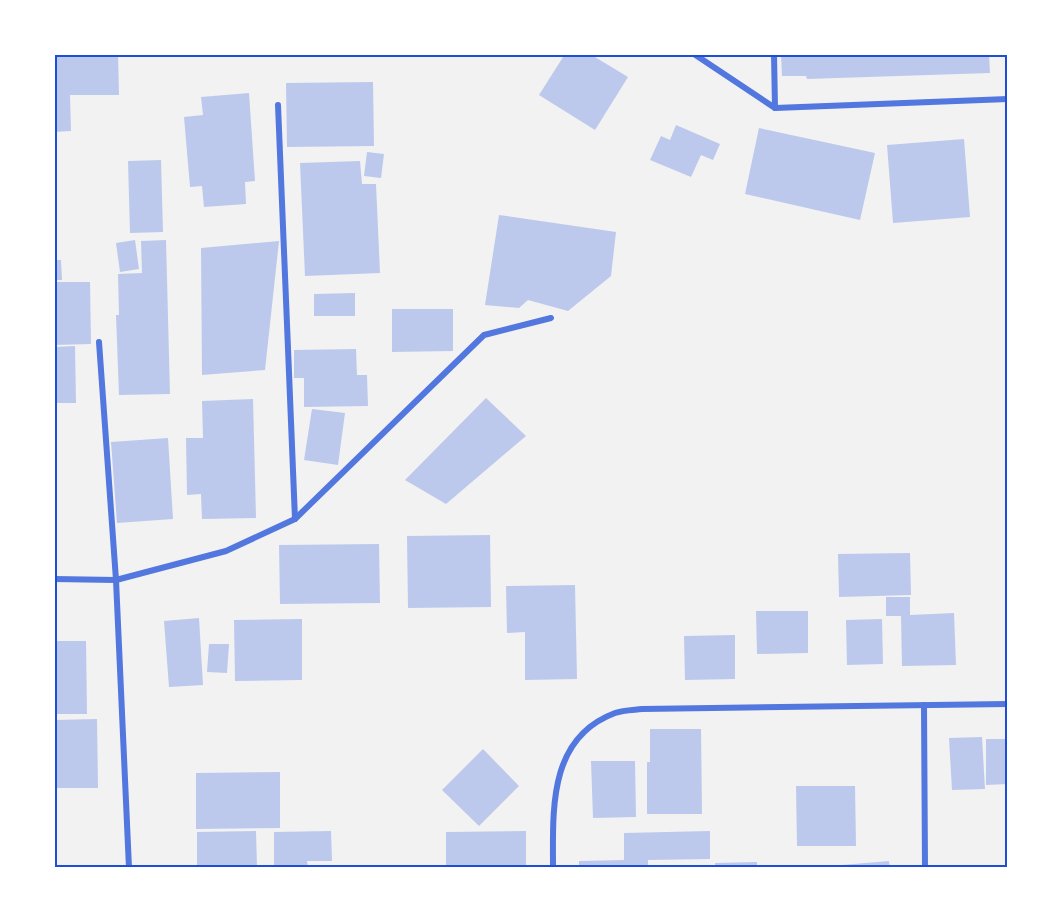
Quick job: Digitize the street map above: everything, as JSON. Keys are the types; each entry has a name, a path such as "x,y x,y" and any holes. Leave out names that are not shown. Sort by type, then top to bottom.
{"street":[{"path":"694,54 775,108 1008,99"},
{"path":"774,54 775,108"},
{"path":"278,105 295,519"},
{"path":"54,579 116,580 226,551 295,519 484,335 552,318"},
{"path":"99,342 116,580 129,868"},
{"path":"553,868 553,810 557,780 570,749 590,725 616,713 642,709 1008,704"},
{"path":"924,705 925,868"}],"building":[{"path":"54,54 118,54 119,95 70,95 71,131 54,132"},
{"path":"565,54 590,54 628,77 595,130 539,95"},
{"path":"781,54 989,54 990,73 807,79 806,76 782,76"},
{"path":"373,82 374,146 287,147 286,83"},
{"path":"249,93 255,181 245,182 246,204 204,207 202,186 190,187 184,117 203,115 201,97"},
{"path":"676,125 720,144 713,160 701,155 691,177 650,160 661,136 670,140"},
{"path":"759,128 875,153 860,220 745,194"},
{"path":"964,139 970,217 893,223 887,145"},
{"path":"367,152 384,154 381,178 364,176"},
{"path":"161,160 163,232 130,233 128,161"},
{"path":"360,161 362,184 376,184 380,273 305,276 300,163"},
{"path":"499,215 616,232 611,276 568,311 528,300 519,308 485,305"},
{"path":"135,240 139,269 120,272 116,243"},
{"path":"166,240 170,394 119,395 116,315 119,315 118,274 142,273 141,241"},
{"path":"279,241 265,370 202,375 201,248"},
{"path":"54,260 61,260 62,280 54,280"},
{"path":"54,282 90,282 91,344 54,345"},
{"path":"355,293 355,316 314,316 314,294"},
{"path":"392,309 453,309 453,351 392,352"},
{"path":"75,346 76,403 54,403 54,347"},
{"path":"356,349 357,375 367,375 368,406 304,407 304,378 294,378 294,350"},
{"path":"486,398 526,436 446,504 405,480"},
{"path":"253,399 256,518 202,519 201,494 187,495 186,438 203,438 202,401"},
{"path":"312,409 345,413 338,465 304,460"},
{"path":"168,438 173,519 117,523 111,442"},
{"path":"490,535 491,607 408,608 407,536"},
{"path":"379,544 380,603 280,604 279,545"},
{"path":"910,553 911,595 839,597 838,554"},
{"path":"575,585 577,679 525,680 525,632 507,633 506,586"},
{"path":"886,597 910,597 910,615 954,613 956,665 902,666 901,616 886,616"},
{"path":"756,611 808,611 808,653 757,654"},
{"path":"199,618 203,685 169,687 164,621"},
{"path":"302,619 302,680 235,681 234,620"},
{"path":"882,619 883,664 847,665 846,620"},
{"path":"735,635 735,679 685,680 684,636"},
{"path":"54,641 86,641 87,714 54,714"},
{"path":"209,644 229,644 227,673 207,672"},
{"path":"97,719 98,788 54,788 54,720"},
{"path":"650,729 701,729 702,814 647,814 647,762 650,762"},
{"path":"982,737 985,789 952,790 949,738"},
{"path":"986,739 1008,739 1008,784 986,785"},
{"path":"483,749 519,786 479,826 442,790"},
{"path":"591,761 635,761 636,817 593,818"},
{"path":"280,772 280,828 196,829 196,773"},
{"path":"796,786 855,786 856,846 797,846"},
{"path":"256,831 257,868 197,868 197,832"},
{"path":"331,831 332,861 307,861 308,868 274,868 274,832"},
{"path":"526,831 526,868 446,868 446,832"},
{"path":"710,831 710,859 648,860 648,868 579,868 579,861 624,860 624,833"},
{"path":"889,861 890,868 830,868 830,866"},
{"path":"757,862 757,868 715,868 715,863"},
{"path":"54,865 70,865 70,868 54,868"}]}
